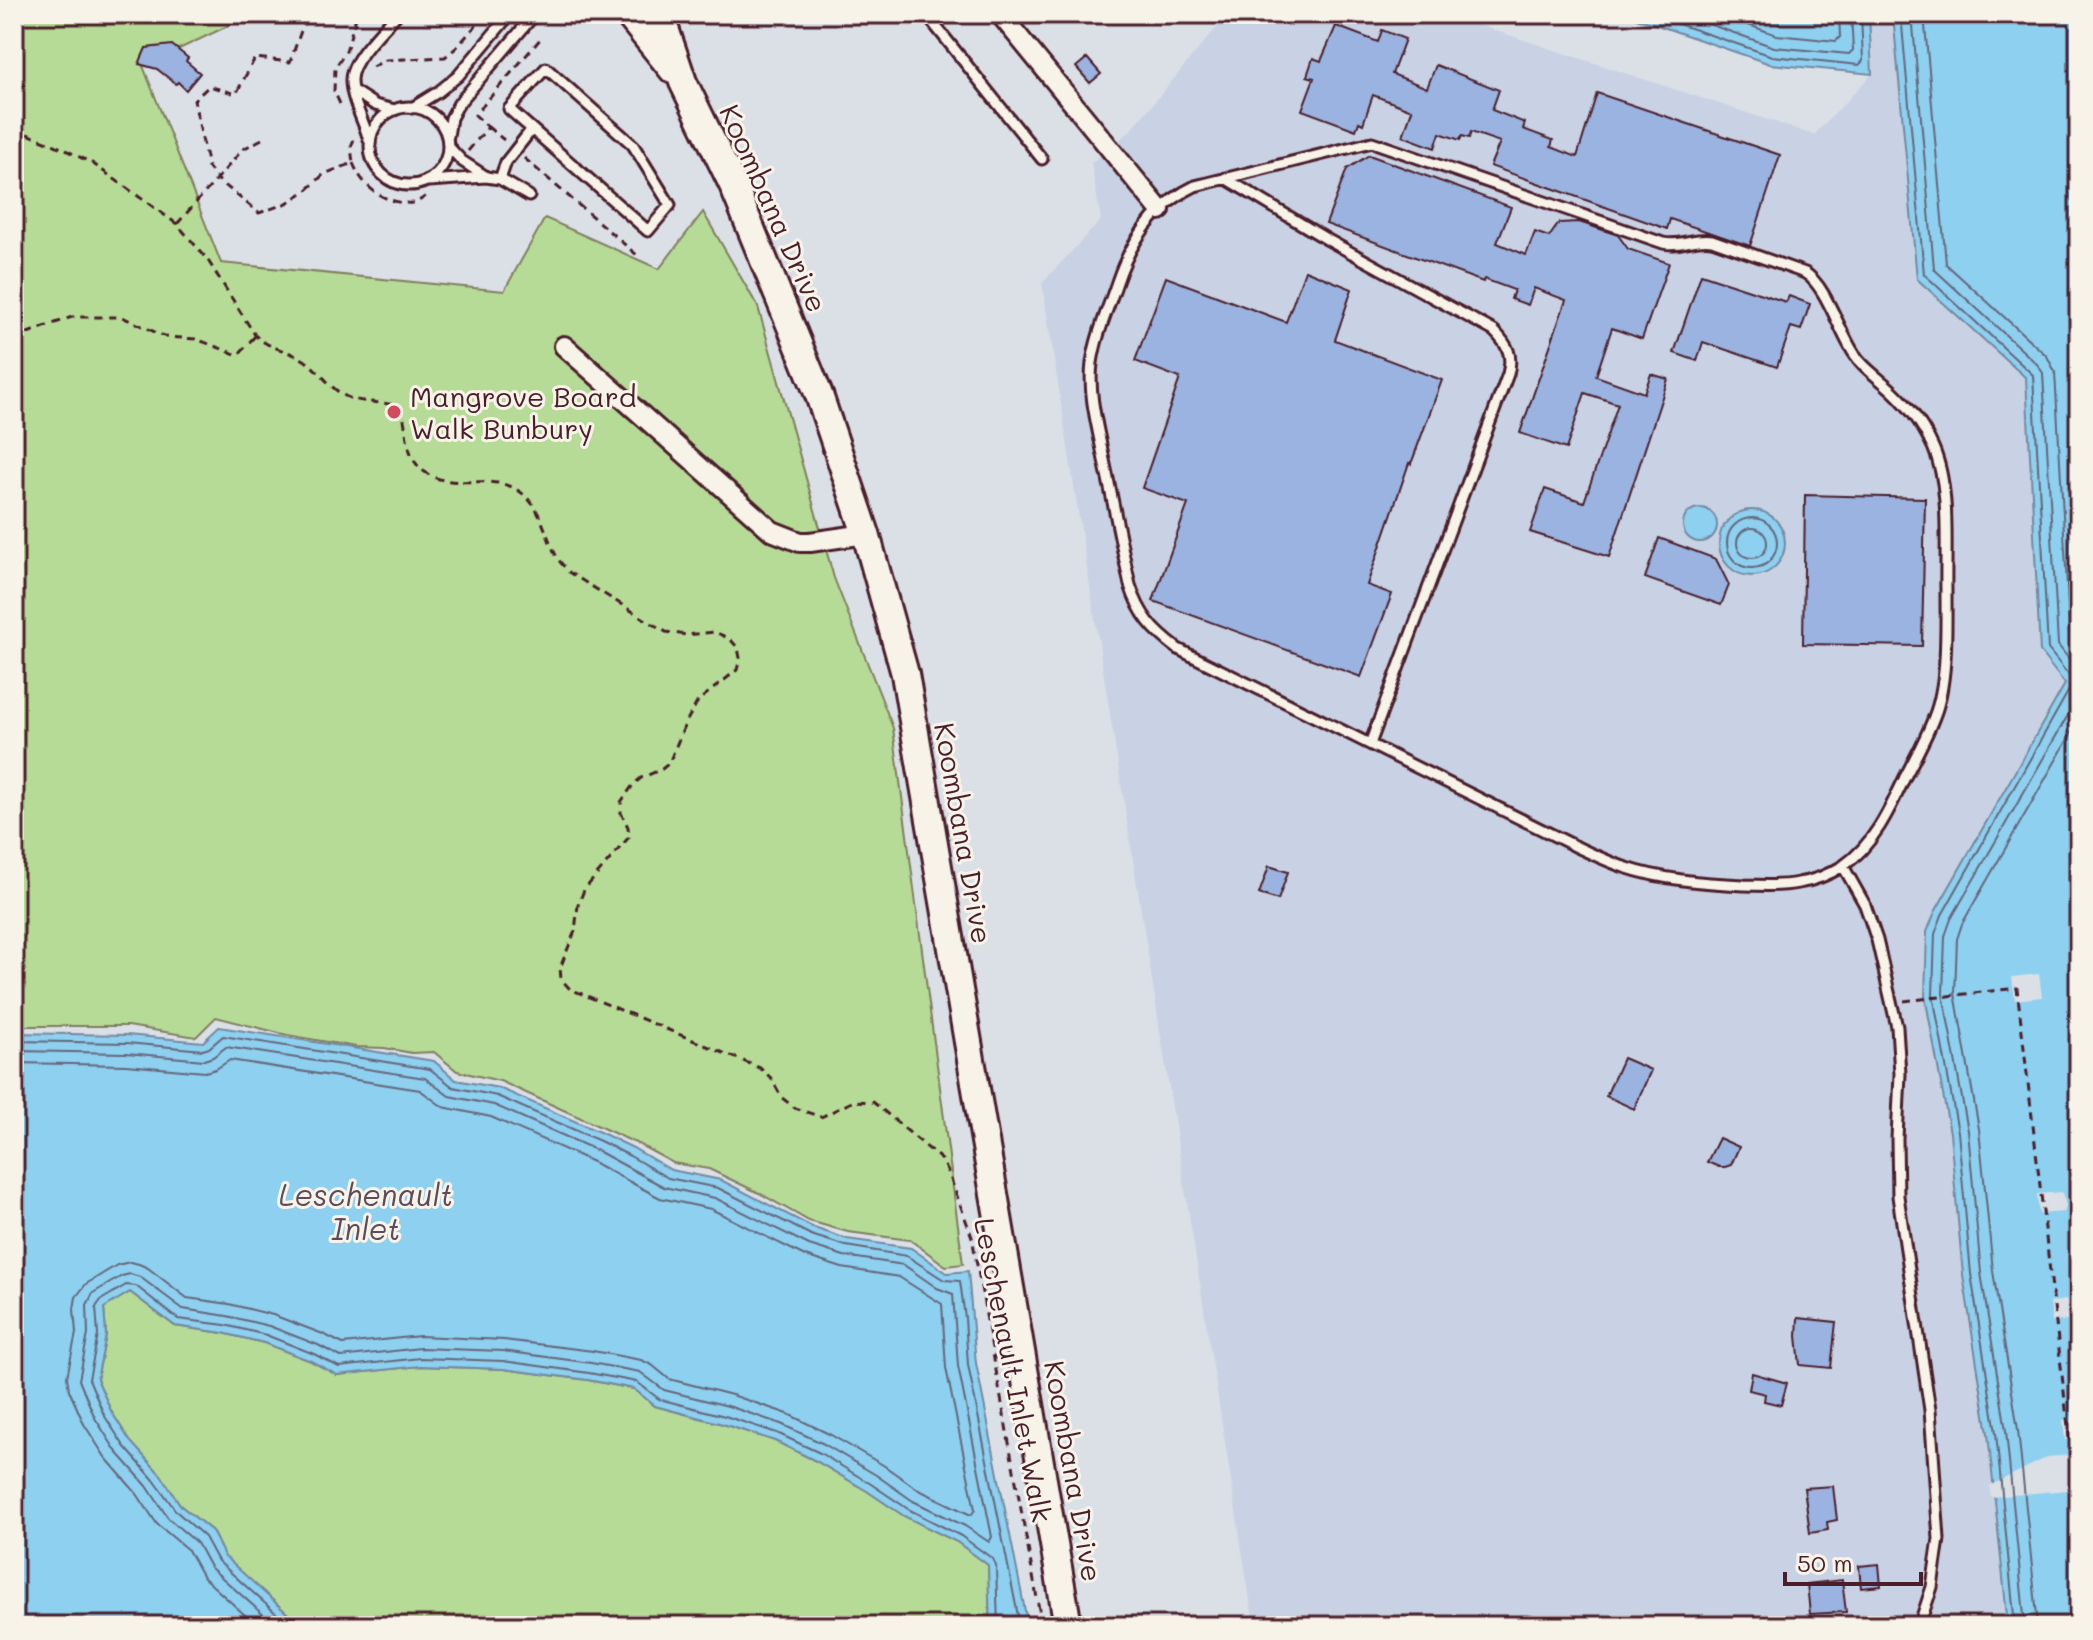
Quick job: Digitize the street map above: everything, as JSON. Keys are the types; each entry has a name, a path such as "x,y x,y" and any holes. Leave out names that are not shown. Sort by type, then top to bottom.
{"main road":[{"name":"Koombana Drive","path":"628,14 683,82"},
{"name":"Koombana Drive","path":"660,14 683,82 733,185 819,395 866,534 905,674 1068,1626"}],"street":[{"path":"1000,14 1160,210"},
{"path":"564,346 772,531 800,542 866,534"}],"lane":[{"path":"397,14 364,51 354,67 351,81 376,167 391,181 405,185 486,177 500,179 529,196"},
{"path":"412,108 458,76 510,14"},
{"path":"425,182 445,161 451,118 459,103 535,14"},
{"path":"926,14 1042,159"},
{"path":"546,68 633,145 670,205 648,231 532,129 509,109 546,68"},
{"path":"353,90 375,105 396,110"},
{"path":"371,147 372,135 386,115 412,108 424,111 443,128 448,143 462,161 486,177"},
{"path":"500,179 506,162 532,129"},
{"path":"1372,142 1663,243 1672,245 1702,238 1712,240 1805,273 1817,284 1853,354 1907,407 1934,449 1944,501 1946,632 1942,681 1935,715 1893,802 1878,828 1857,854 1824,876 1798,884 1768,886 1669,879 1625,868 1178,649 1153,628 1136,605 1130,585 1092,402 1091,367 1096,343 1127,256 1142,231 1160,210 1185,191 1225,178 1372,142"},
{"path":"1225,178 1328,240 1494,331 1510,354 1508,374 1370,744"},
{"path":"1843,866 1865,905 1877,940 1897,1027 1900,1074 1898,1196 1930,1410 1939,1539 1932,1587 1919,1626"}],"path":[{"path":"307,14 290,62 255,58 236,94 209,86 194,100 208,167 217,179 259,213 287,203 324,174 338,169"},
{"path":"368,73 374,65 386,60 445,57 486,14"},
{"path":"506,143 475,115 542,37"},
{"path":"466,154 488,127"},
{"path":"14,129 92,163 177,224 207,259 255,335 238,355 196,339 166,337 122,317 72,317 14,338"},
{"path":"177,224 243,149 262,139"},
{"path":"524,158 638,256"},
{"path":"353,163 365,183 387,200 416,203 431,192"},
{"name":"Leschenault Inlet Walk","path":"255,335 263,343 300,357 344,396 367,403 393,404 401,409 413,461 423,472 437,479 505,483 521,492 545,527 558,559 570,573 610,599 666,632 687,635 715,632 730,639 738,648 740,658 737,670 698,701 669,763 641,778 621,802 621,813 629,837 584,890 578,905 575,931 560,968 561,979 570,989 760,1068 771,1078 782,1098 795,1108 821,1117 854,1101 873,1102 942,1160 972,1237 1042,1626"},
{"path":"1912,1001 2017,988 2079,1521"}],"shaded area":[{"path":"1228,14 1445,14 1814,135 1872,74 1869,14 1893,14 1917,279 2026,378 2040,652 2065,684 1935,912 1927,933 1925,996 1950,1133 1963,1275 1988,1434 2008,1626 1254,1626 1042,283 1101,220 1091,163 1130,131"}],"green space":[{"path":"14,14 253,14 143,66 221,263 504,291 545,218 659,269 703,212 758,307 834,578 893,728 963,1264 946,1266 910,1240 848,1232 809,1221 709,1169 673,1163 500,1081 457,1071 434,1052 412,1053 356,1047 287,1035 216,1017 196,1037 128,1026 14,1026"},
{"path":"130,1292 175,1326 264,1343 337,1375 420,1366 503,1369 588,1380 634,1389 655,1406 775,1441 816,1461 904,1516 957,1542 988,1565 990,1626 301,1626 224,1556 212,1531 181,1506 161,1475 130,1441 111,1411 97,1379 106,1335 104,1307"}],"water":[{"path":"1625,14 1869,14 1872,74 1770,64"},
{"path":"1893,14 2079,14 2079,1626 2008,1626 1988,1434 1963,1275 1950,1133 1925,996 1927,932 1935,912 2065,684 2040,652 2026,378 1917,279"},
{"path":"1700,508 1712,513 1717,525 1712,537 1700,542 1688,537 1683,525 1688,513"},
{"path":"1745,510 1759,510 1771,515 1780,524 1785,543 1783,556 1776,567 1759,576 1745,576 1733,571 1724,562 1719,550 1719,536 1724,524 1733,515"},
{"name":"Leschenault Inlet","path":"219,1027 434,1061 456,1080 499,1088 604,1134 671,1170 721,1180 814,1228 847,1239 911,1248 947,1273 968,1271 976,1363 1028,1626 990,1626 988,1565 957,1542 904,1516 816,1461 775,1441 655,1406 634,1389 588,1380 503,1369 420,1366 337,1375 264,1343 175,1326 130,1292 104,1308 106,1335 97,1379 111,1411 130,1441 161,1475 181,1506 212,1531 224,1556 301,1626 14,1626 14,1033 127,1035 203,1042"}],"pier":[{"path":"2039,974 2042,997 2015,1000 2012,977"},
{"path":"2062,1192 2066,1206 2064,1212 2039,1214 2037,1194"},
{"path":"2075,1299 2079,1313 2077,1319 2052,1322 2050,1302"},
{"path":"2079,1419 2079,1438 2065,1440 2063,1420"},
{"path":"2079,1454 2079,1489 1991,1497 1989,1486 2048,1457"}],"building":[{"path":"1336,26 1378,42 1382,30 1405,39 1392,74 1427,88 1436,65 1499,90 1492,110 1525,123 1523,129 1553,140 1551,147 1577,157 1597,93 1780,155 1750,246 1670,219 1667,229 1490,166 1500,142 1471,132 1469,138 1462,136 1460,140 1440,133 1435,148 1403,136 1412,110 1373,95 1363,124 1359,122 1356,130 1302,110 1314,78 1307,76 1313,58 1321,61"},
{"path":"172,45 200,73 186,90 157,69 139,64 146,48"},
{"path":"1087,58 1101,74 1090,83 1076,67"},
{"path":"1369,155 1511,207 1497,243 1526,255 1535,232 1549,237 1559,223 1579,222 1618,235 1628,249 1669,263 1642,339 1612,328 1596,376 1644,393 1651,374 1668,379 1609,557 1530,532 1545,489 1584,502 1618,404 1585,393 1566,449 1520,433 1566,300 1534,288 1528,305 1511,299 1514,290 1484,279 1483,282 1326,224 1347,169"},
{"path":"1305,270 1352,289 1335,340 1442,380 1409,463 1367,585 1392,594 1361,677 1153,601 1188,504 1142,488 1180,378 1135,361 1166,277 1286,322"},
{"path":"1701,274 1786,302 1789,296 1810,304 1801,330 1791,327 1777,367 1703,342 1697,361 1674,353"},
{"path":"1805,495 1925,498 1922,646 1803,644"},
{"path":"1659,538 1716,559 1729,585 1721,605 1645,578"},
{"path":"1269,866 1288,872 1278,900 1259,894"},
{"path":"1623,1058 1651,1070 1634,1109 1606,1096"},
{"path":"1719,1138 1739,1147 1731,1165 1725,1167 1707,1162"},
{"path":"1798,1318 1836,1322 1831,1368 1800,1365"},
{"path":"1752,1373 1787,1383 1781,1405 1764,1401 1765,1394 1749,1390"},
{"path":"1833,1486 1837,1520 1827,1522 1828,1530 1810,1533 1804,1488"},
{"path":"1879,1564 1881,1586 1861,1588 1859,1566"},
{"path":"1842,1580 1846,1612 1810,1614 1807,1584"}],"place":[{"name":"Mangrove Board Walk Bunbury","path":"394,412"}]}
